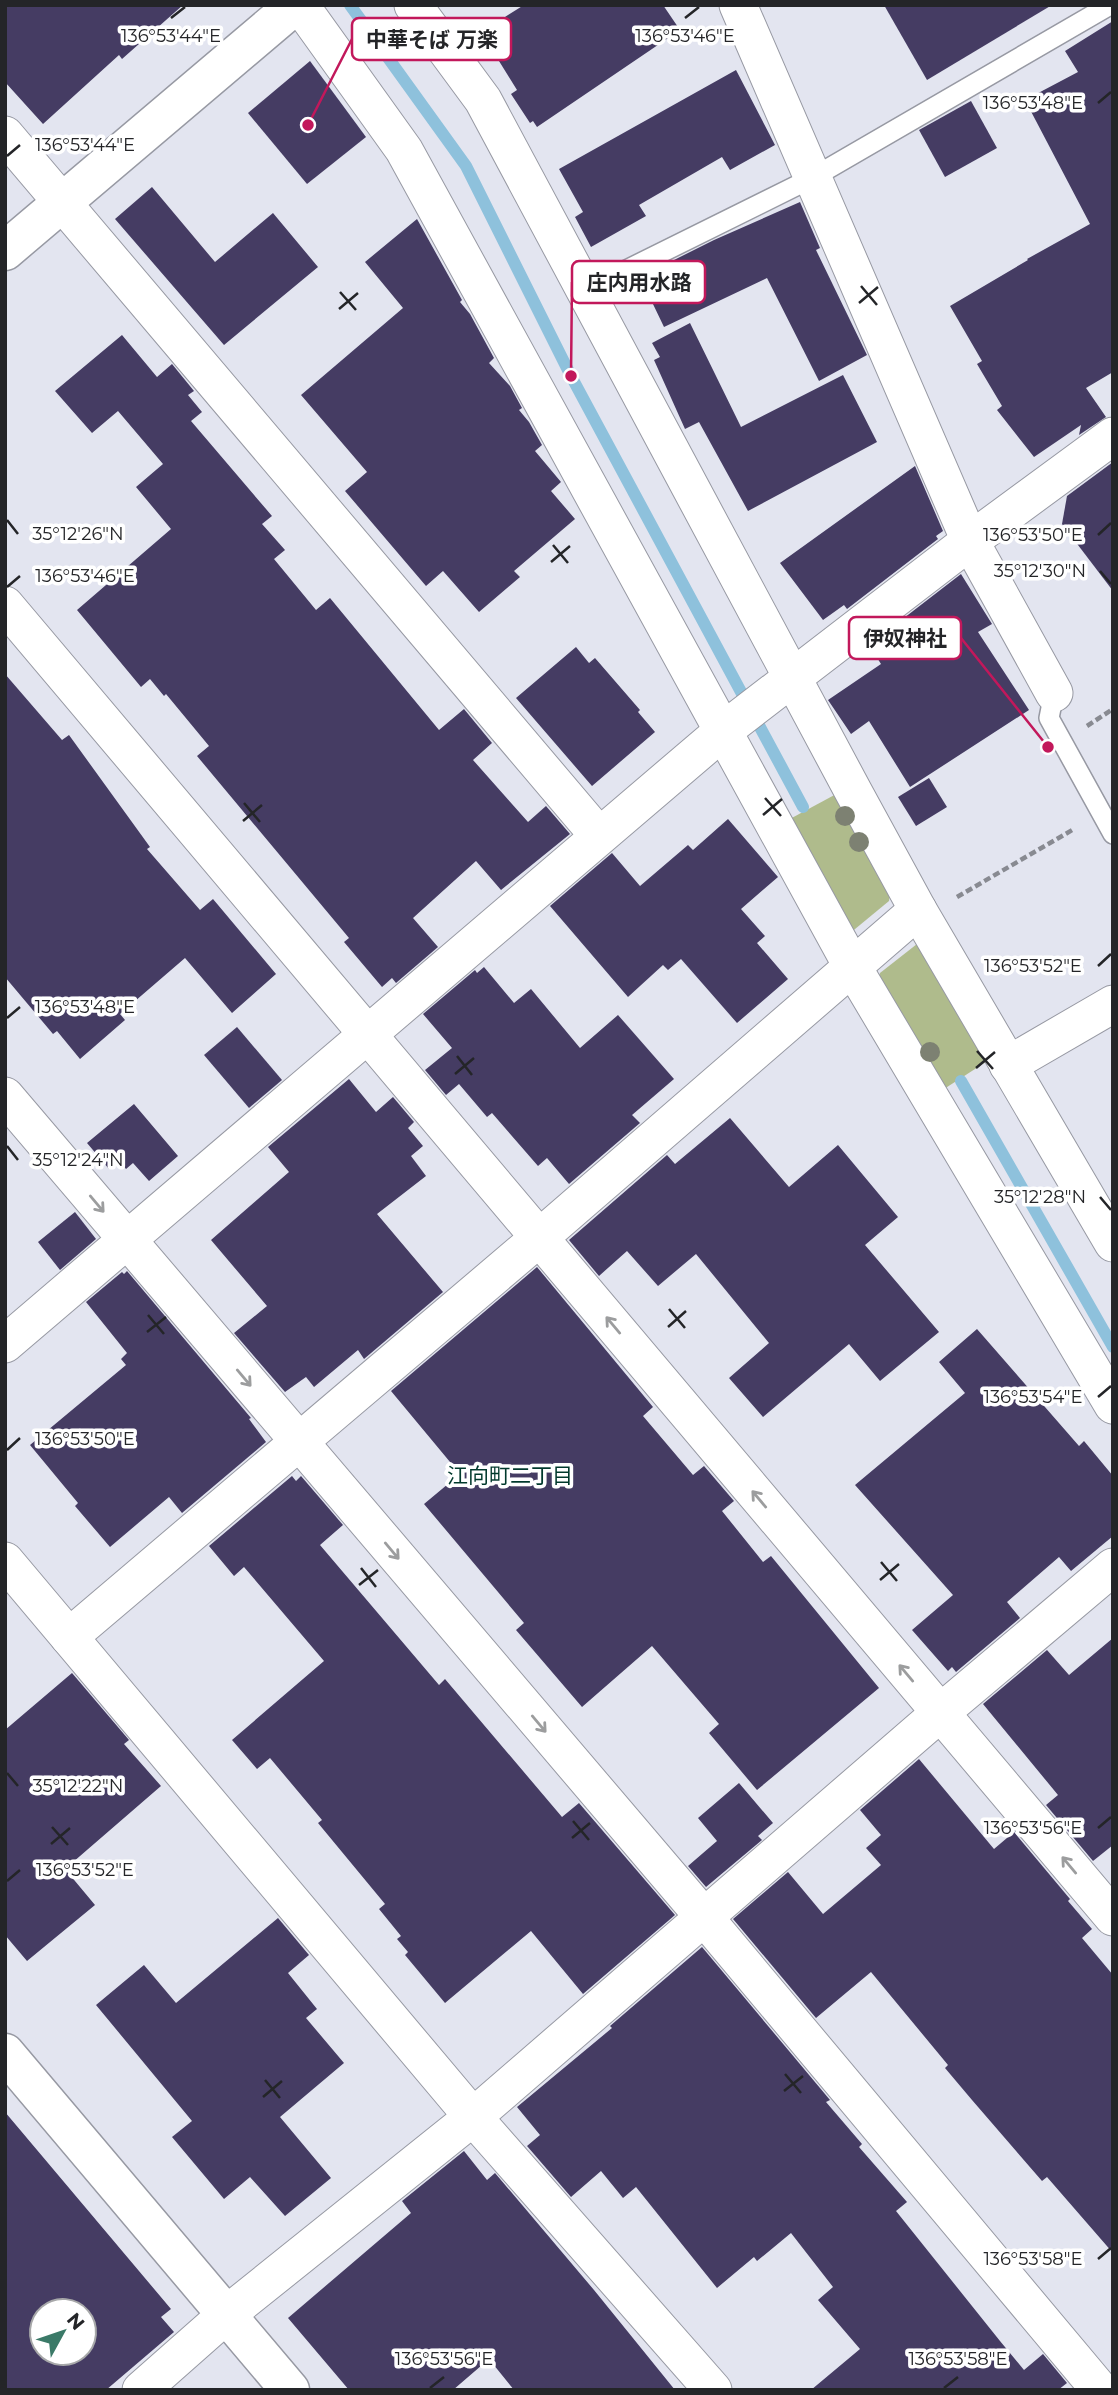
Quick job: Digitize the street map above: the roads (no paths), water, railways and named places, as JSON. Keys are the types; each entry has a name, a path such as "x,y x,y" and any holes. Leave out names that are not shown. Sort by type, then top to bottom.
{"street":[{"path":"5,251 297,5 404,150 852,966 1113,1405"},
{"path":"413,5 483,100 918,910 1113,1244"},
{"path":"738,5 970,541 1054,694"},
{"path":"5,135 599,836"},
{"path":"5,1344 723,731 970,541 1113,436"},
{"path":"5,605 1113,1917"},
{"path":"69,1637 539,1238 918,910"},
{"path":"1008,1065 1113,1004"},
{"path":"5,1096 704,1917 1100,2390"},
{"path":"5,1561 472,2117 713,2390"},
{"path":"141,2390 226,2315 472,2117 1113,1567"},
{"path":"5,2053 290,2390"}],"lane":[{"path":"584,291 812,178 1110,5"},
{"path":"1054,694 1049,718 1113,834"}],"waterway":[{"path":"350,5 466,166 571,376 803,807"},
{"path":"961,1081 1113,1347"}],"place":[{"name":"中華そば 万楽","path":"308,125"},
{"name":"庄内用水路","path":"571,376"},
{"name":"伊奴神社","path":"1048,747"}],"district":[{"name":"江向町二丁目","path":"510,1475"}]}
